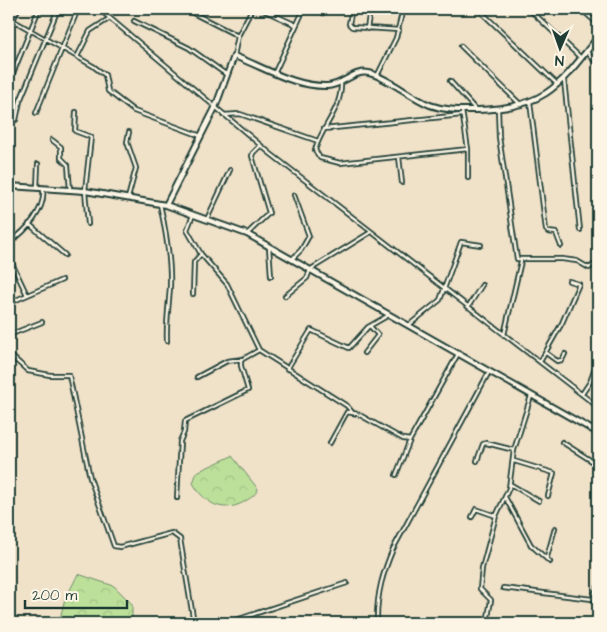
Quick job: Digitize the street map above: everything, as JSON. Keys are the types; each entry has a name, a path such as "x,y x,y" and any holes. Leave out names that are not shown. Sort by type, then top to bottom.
{"street":[{"path":"9,30 18,9"},
{"path":"9,83 39,9"},
{"path":"16,120 20,101 58,9"},
{"path":"36,113 78,9"},
{"path":"99,9 260,146 598,407"},
{"path":"185,9 238,36"},
{"path":"166,205 215,108 234,56 238,36 252,9"},
{"path":"261,9 296,25"},
{"path":"276,72 304,9"},
{"path":"318,9 322,13"},
{"path":"352,9 350,26 367,29 399,30"},
{"path":"367,29 370,9"},
{"path":"377,76 399,30 403,9"},
{"path":"478,9 558,85"},
{"path":"529,9 581,58"},
{"path":"581,9 598,24"},
{"path":"9,18 77,57 104,75 108,91 124,105 147,117 201,136"},
{"path":"77,57 90,31 110,18"},
{"path":"134,21 188,48 227,75"},
{"path":"324,129 476,110 498,110 530,102 564,80 598,37"},
{"path":"460,46 521,105"},
{"path":"587,52 598,65"},
{"path":"234,56 276,72 297,83 312,86 330,86 341,83 359,73 371,73 412,97 432,106 462,113"},
{"path":"564,80 580,230"},
{"path":"450,81 476,110"},
{"path":"341,83 340,101 318,141 316,154 331,162 468,150"},
{"path":"530,102 546,230 556,233 561,246"},
{"path":"498,110 499,136 515,256 521,260 562,258 577,261 589,268 598,262"},
{"path":"76,112 75,131 91,137 85,191 88,224"},
{"path":"462,113 468,150 468,178"},
{"path":"223,115 240,114 318,141"},
{"path":"128,198 136,172 127,142 129,132"},
{"path":"9,134 11,186 85,191 166,205 247,234 598,433"},
{"path":"52,140 61,147 60,156 68,165 70,190"},
{"path":"247,234 269,214 252,156 260,146"},
{"path":"399,157 402,182"},
{"path":"37,188 38,164"},
{"path":"207,219 230,170"},
{"path":"9,243 29,224 43,203 43,189"},
{"path":"292,258 301,250 309,236 294,195"},
{"path":"160,204 166,232 170,284 166,318 167,341"},
{"path":"193,215 187,228 201,254 227,284 259,350 286,370 347,406 352,412 403,440 410,440"},
{"path":"29,224 65,256"},
{"path":"285,296 307,278 311,269 372,232"},
{"path":"409,326 440,300 462,242 481,245"},
{"path":"268,246 271,276"},
{"path":"194,294 194,262 201,254"},
{"path":"9,257 27,295"},
{"path":"504,335 521,260"},
{"path":"9,303 62,280"},
{"path":"540,362 579,284 569,281"},
{"path":"468,307 482,286"},
{"path":"286,370 311,330 349,348 370,326 390,314"},
{"path":"9,336 42,322"},
{"path":"364,353 378,335 370,326"},
{"path":"197,377 227,361 241,359 259,350"},
{"path":"546,353 557,361 562,360 565,354"},
{"path":"9,354 28,371 50,376 69,375 90,478 114,546 120,547 172,533 180,539 194,623"},
{"path":"396,475 410,440 458,354"},
{"path":"177,498 180,449 185,421 248,390 241,366 241,359"},
{"path":"582,394 590,382 598,360"},
{"path":"377,618 377,598 381,578 394,548 489,372"},
{"path":"487,623 491,600 480,589 482,568 496,516 506,497 510,484 514,450 531,396"},
{"path":"330,443 344,414 352,412"},
{"path":"477,461 483,444 486,442 514,450"},
{"path":"562,442 598,465"},
{"path":"514,461 554,472 548,496"},
{"path":"510,484 539,501"},
{"path":"506,497 531,545 550,562"},
{"path":"472,517 476,509 496,516"},
{"path":"546,557 555,528"},
{"path":"227,623 348,583"},
{"path":"503,588 592,599 598,587"}],"green space":[{"path":"232,456 258,489 254,495 244,502 221,507 208,501 193,483 197,472"},
{"path":"78,574 114,586 132,604 132,623 59,623 64,602"}]}
